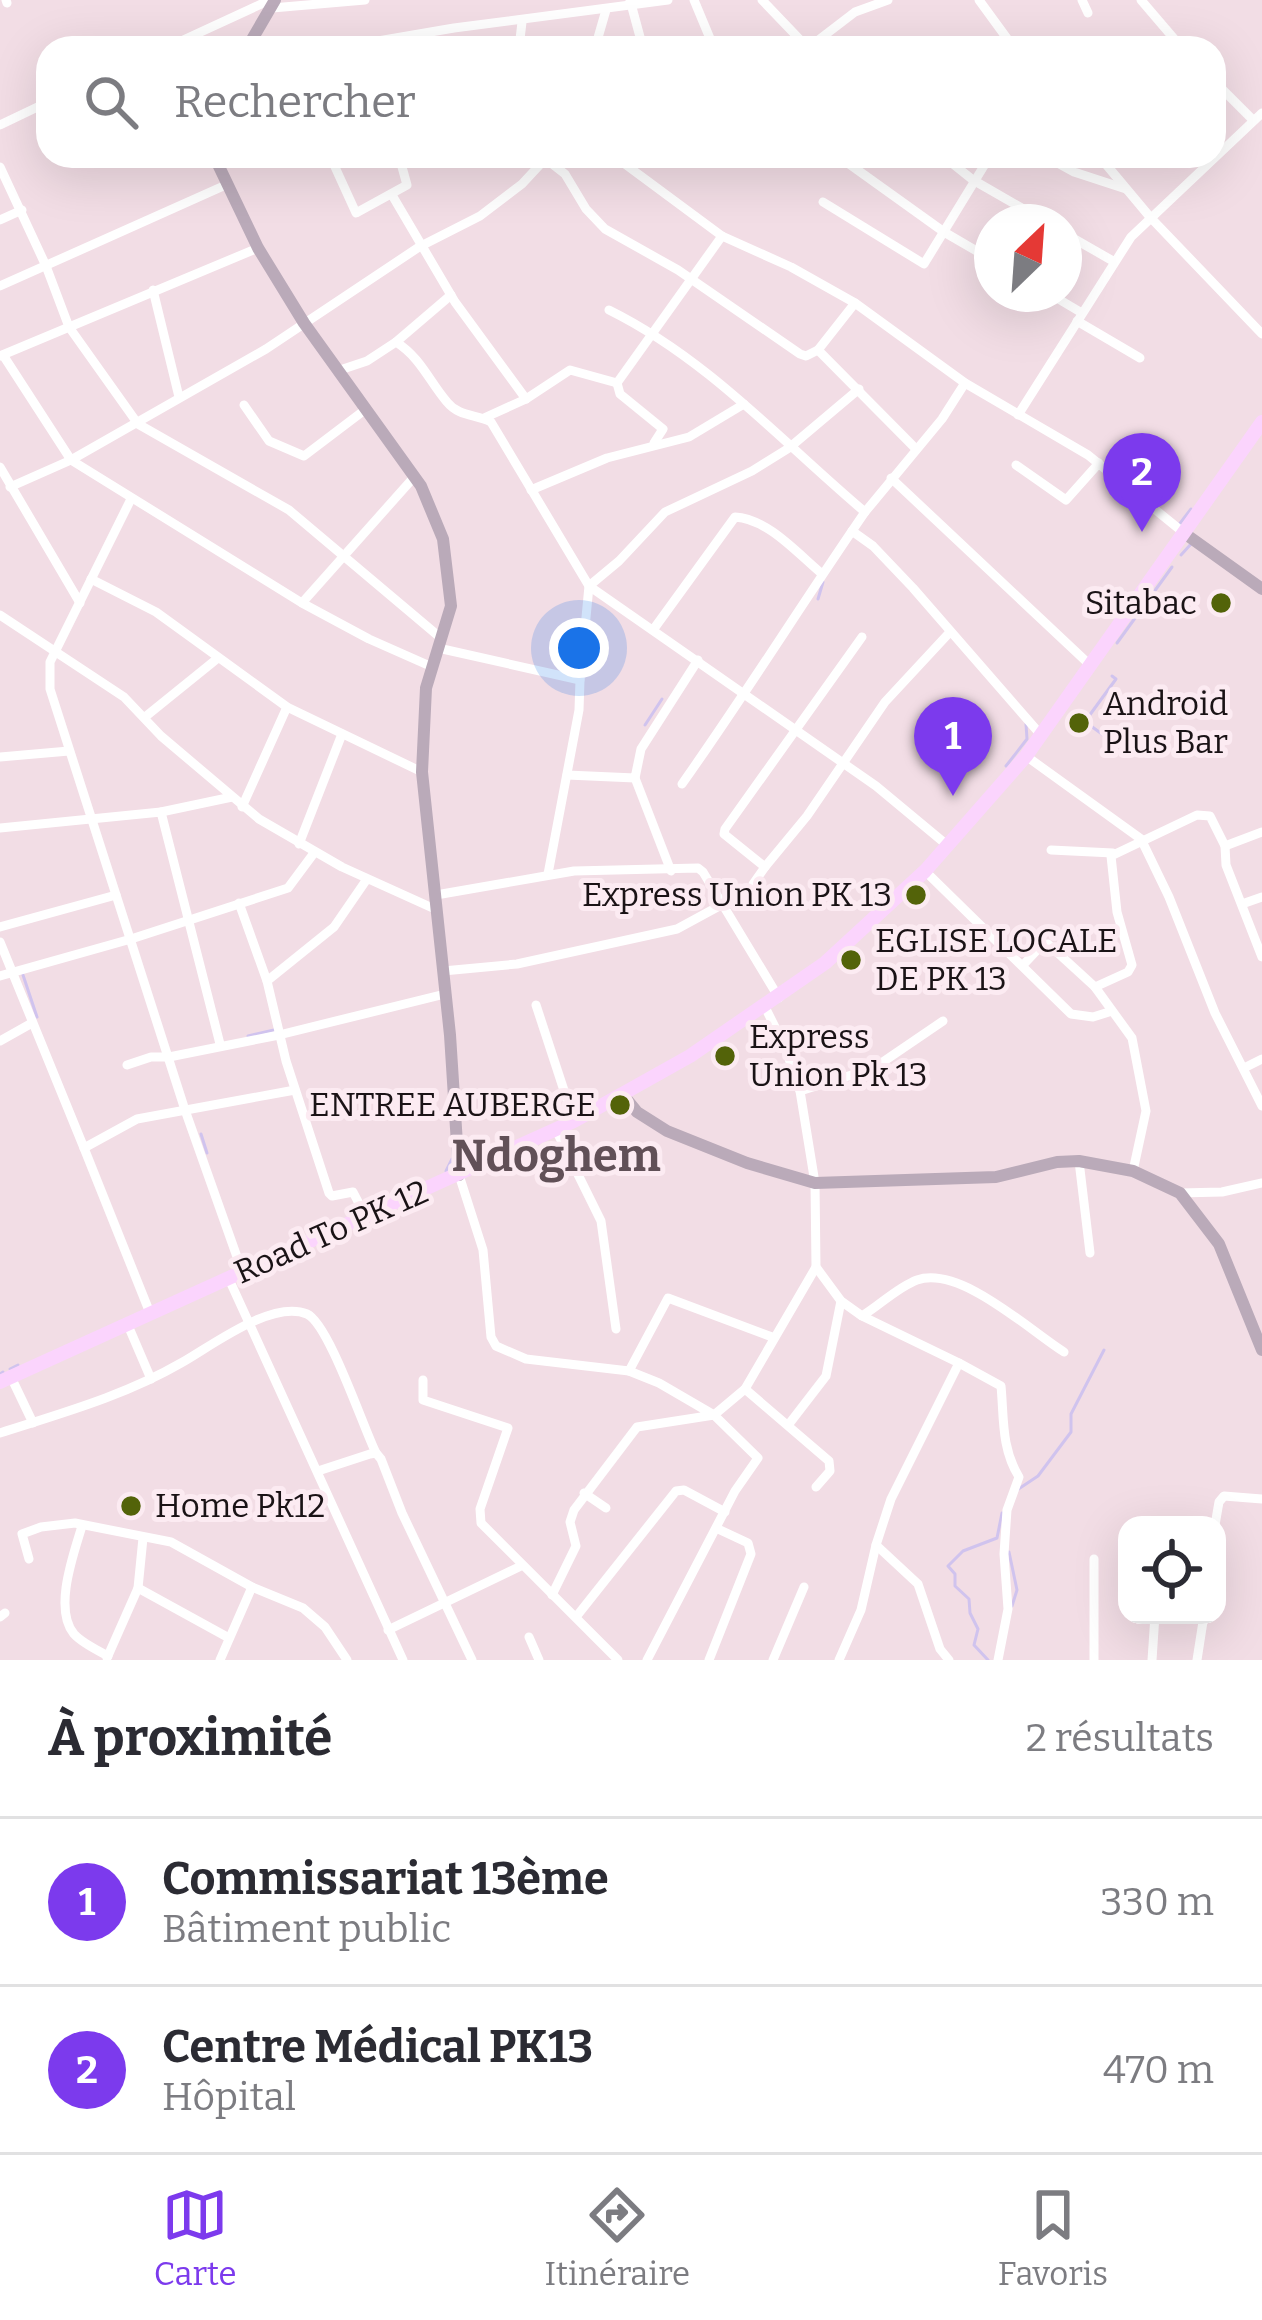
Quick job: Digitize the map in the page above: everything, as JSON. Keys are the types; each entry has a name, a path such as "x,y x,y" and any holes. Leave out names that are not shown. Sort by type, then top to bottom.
{"main road":[{"name":"Road To PK 12","path":"6,1379 624,1096 779,998 825,963 925,871 1026,756 1262,422"}],"street":[{"path":"194,36 272,3 365,0"},
{"path":"418,36 668,0"},
{"path":"694,0 709,36"},
{"path":"762,0 793,36"},
{"path":"824,36 855,12 888,0"},
{"path":"1082,0 1088,13"},
{"path":"1141,0 1172,36"},
{"path":"983,1 1006,36"},
{"path":"254,36 272,3"},
{"path":"630,3 640,36"},
{"path":"598,36 605,10"},
{"path":"520,36 521,22"},
{"path":"1226,90 1258,117 1226,147"},
{"path":"0,124 36,108"},
{"path":"0,167 69,327 138,424 289,510 440,644 580,680"},
{"path":"220,168 258,248 304,323 415,476 443,538 451,606 430,666 422,772 459,1175 484,1250 491,1337 496,1346 526,1359 629,1371 658,1383 714,1415 758,1459 647,1660"},
{"path":"335,168 354,212 407,185 402,168"},
{"path":"10,487 138,424 266,349 419,247 480,216 535,168"},
{"path":"558,168 605,229 800,354 818,350 855,303"},
{"path":"630,168 722,236 855,303 964,383 1100,463 1184,533 1262,589"},
{"path":"855,168 974,250"},
{"path":"958,168 1015,204"},
{"path":"823,202 923,264 982,168"},
{"path":"1067,168 1126,189"},
{"path":"1109,168 1262,334"},
{"path":"1018,415 1113,261 1150,217 1203,168"},
{"path":"0,286 228,184"},
{"path":"392,195 451,296 526,399"},
{"path":"0,220 22,210"},
{"path":"616,383 722,236"},
{"path":"1082,243 1113,261"},
{"path":"258,248 2,356 71,460 302,603 430,666"},
{"path":"153,290 178,397"},
{"path":"340,370 367,361 396,342 451,296"},
{"path":"610,310 654,332 744,404 865,512"},
{"path":"1073,312 1140,358"},
{"path":"396,342 461,414 484,418 526,399 570,370 616,383"},
{"path":"818,350 916,449"},
{"path":"616,383 620,394 663,429 651,446"},
{"path":"682,784 747,693 820,573 964,383"},
{"path":"548,874 567,775 589,586 665,512 789,448 859,389"},
{"path":"531,490 607,458 689,437 744,404"},
{"path":"244,405 269,441 304,456 366,410"},
{"path":"484,418 589,586 841,761 947,845"},
{"path":"1016,465 1066,500 1100,463"},
{"path":"0,467 80,602"},
{"path":"302,603 415,476"},
{"path":"891,478 1090,665"},
{"path":"130,500 56,649 48,678 248,1324 403,1660"},
{"path":"652,630 735,517 768,530 820,573"},
{"path":"852,531 873,546 1041,735"},
{"path":"92,579 156,612 287,707 422,772"},
{"path":"0,615 56,649 146,717 161,736 242,807 298,844 367,879 436,903 548,874 691,868 703,872 779,998"},
{"path":"753,884 807,816 885,702 950,632"},
{"path":"765,867 724,831 862,637"},
{"path":"146,717 218,658"},
{"path":"671,871 635,778 641,749 698,660"},
{"path":"242,807 287,707"},
{"path":"298,844 342,734"},
{"path":"0,757 69,751"},
{"path":"1026,756 1141,839 1215,1013 1262,1106"},
{"path":"567,775 635,778"},
{"path":"0,828 161,812 232,797"},
{"path":"161,812 220,1044"},
{"path":"1051,850 1113,853 1205,814 1225,846 1226,866 1262,957"},
{"path":"1225,846 1262,832"},
{"path":"5,974 31,970 288,888 314,853"},
{"path":"1095,988 1128,971 1132,964 1117,912 1113,853"},
{"path":"925,871 1071,1014 1094,1018 1112,1011"},
{"path":"267,981 334,927 367,879"},
{"path":"0,927 116,896"},
{"path":"1243,904 1262,897"},
{"path":"239,904 267,981 295,1090 330,1195 353,1192 366,1217"},
{"path":"442,971 517,964 677,929 723,904"},
{"path":"0,942 5,974 32,1023 150,1313"},
{"path":"1024,964 1042,944 1048,944 1095,988 1132,1038 1147,1111 1133,1171"},
{"path":"128,1065 279,1035 445,994"},
{"path":"536,1005 574,1121"},
{"path":"552,1595 576,1546 570,1522 584,1493 637,1427 714,1415 746,1389 816,1267 814,1183 800,1091 784,1043 765,1007"},
{"path":"800,1091 874,1068 943,1021"},
{"path":"0,1040 32,1023"},
{"path":"1244,1068 1262,1059"},
{"path":"84,1148 137,1119 295,1090"},
{"path":"624,1096 637,1112 667,1131 814,1183 996,1177 1038,1163 1079,1161 1133,1171 1180,1193 1222,1192 1262,1183"},
{"path":"556,1130 602,1221 616,1329"},
{"path":"1079,1161 1090,1253"},
{"path":"1180,1193 1219,1244 1256,1314 1262,1350"},
{"path":"816,1267 841,1300 862,1316 1001,1386 1002,1429 1007,1454 1019,1477 1007,1510 1008,1609 998,1660"},
{"path":"862,1316 916,1280 951,1280 993,1301 1064,1352"},
{"path":"629,1371 668,1298 772,1337"},
{"path":"789,1424 826,1376 841,1300"},
{"path":"0,1433 99,1402 151,1379 248,1324 279,1313 310,1316 345,1375 402,1513 472,1660"},
{"path":"127,1323 151,1379"},
{"path":"838,1660 861,1610 891,1499 959,1363"},
{"path":"6,1379 33,1423"},
{"path":"423,1380 423,1400 508,1428 478,1516 521,1566 618,1660"},
{"path":"746,1389 829,1461 830,1471 816,1487"},
{"path":"318,1471 376,1453"},
{"path":"576,1617 676,1491 684,1490 725,1512"},
{"path":"584,1493 606,1508"},
{"path":"1217,1516 1224,1496 1262,1499"},
{"path":"29,1558 22,1539 27,1531 62,1523 186,1548 314,1616 346,1660"},
{"path":"82,1526 66,1600 67,1618 72,1631 107,1658 138,1588 142,1538"},
{"path":"710,1660 752,1554 748,1543 718,1529"},
{"path":"875,1545 918,1584 940,1649 950,1660"},
{"path":"1094,1559 1094,1660"},
{"path":"388,1630 521,1566"},
{"path":"220,1660 252,1587"},
{"path":"773,1660 804,1587"},
{"path":"138,1588 229,1638"},
{"path":"1152,1660 1154,1624"},
{"path":"1197,1660 1203,1624"},
{"path":"529,1637 539,1660"}],"waterway":[{"path":"1178,526 1191,509"},
{"path":"1181,555 1191,544"},
{"path":"1117,643 1172,567"},
{"path":"818,599 823,582"},
{"path":"1110,740 1091,726 1089,716 1116,679 1112,676"},
{"path":"645,725 662,699"},
{"path":"1006,766 1027,739 1026,724"},
{"path":"23,975 37,1017"},
{"path":"248,1036 274,1030"},
{"path":"201,1134 207,1153"},
{"path":"446,1171 452,1159"},
{"path":"1017,1490 1038,1476 1071,1432 1071,1414 1104,1350"},
{"path":"10,1369 18,1365"},
{"path":"988,1660 974,1645 978,1629 969,1599 955,1586 955,1574 948,1566 963,1551 997,1538 1002,1513"},
{"path":"1009,1552 1017,1590 1012,1606"}],"place":[{"name":"Centre Médical PK13","path":"1142,532"},
{"name":"Sitabac","path":"1221,603"},
{"name":"Android Plus Bar","path":"1079,723"},
{"name":"Commissariat 13ème","path":"953,796"},
{"name":"Express Union PK 13","path":"916,895"},
{"name":"EGLISE LOCALE DE PK 13","path":"851,960"},
{"name":"Express Union Pk 13","path":"725,1056"},
{"name":"ENTREE AUBERGE","path":"620,1105"},
{"name":"Home Pk12","path":"131,1506"}],"district":[{"name":"Ndoghem","path":"556,1156"}]}
